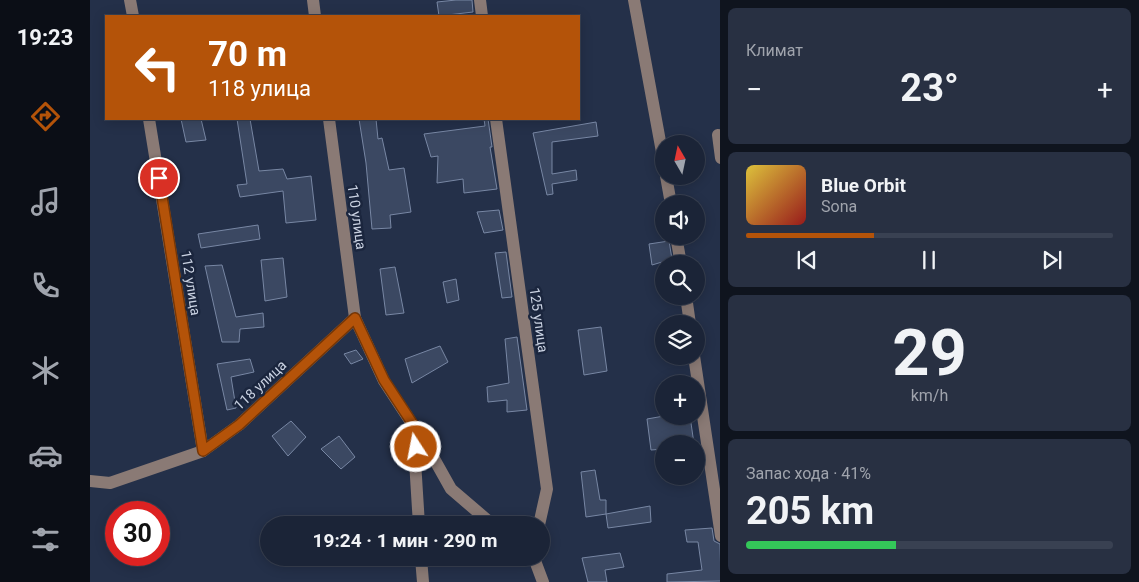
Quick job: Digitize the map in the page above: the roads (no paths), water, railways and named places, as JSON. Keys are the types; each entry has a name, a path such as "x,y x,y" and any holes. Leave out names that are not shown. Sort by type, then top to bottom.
{"street":[{"path":"130,0 133,15"},
{"path":"313,0 315,15"},
{"path":"480,0 482,15"},
{"path":"634,0 659,135"},
{"name":"112 улица","path":"149,120 203,451"},
{"name":"110 улица","path":"329,120 355,318 384,380 418,432 451,489 482,516"},
{"name":"125 улица","path":"496,120 547,489 540,516"},
{"path":"718,136 720,158"},
{"name":"118 улица","path":"90,481 110,483 203,451 239,425 355,318"},
{"path":"695,365 720,536"},
{"path":"418,432 415,461 418,516"},
{"path":"422,566 423,582"},
{"path":"537,566 543,582"}]}
